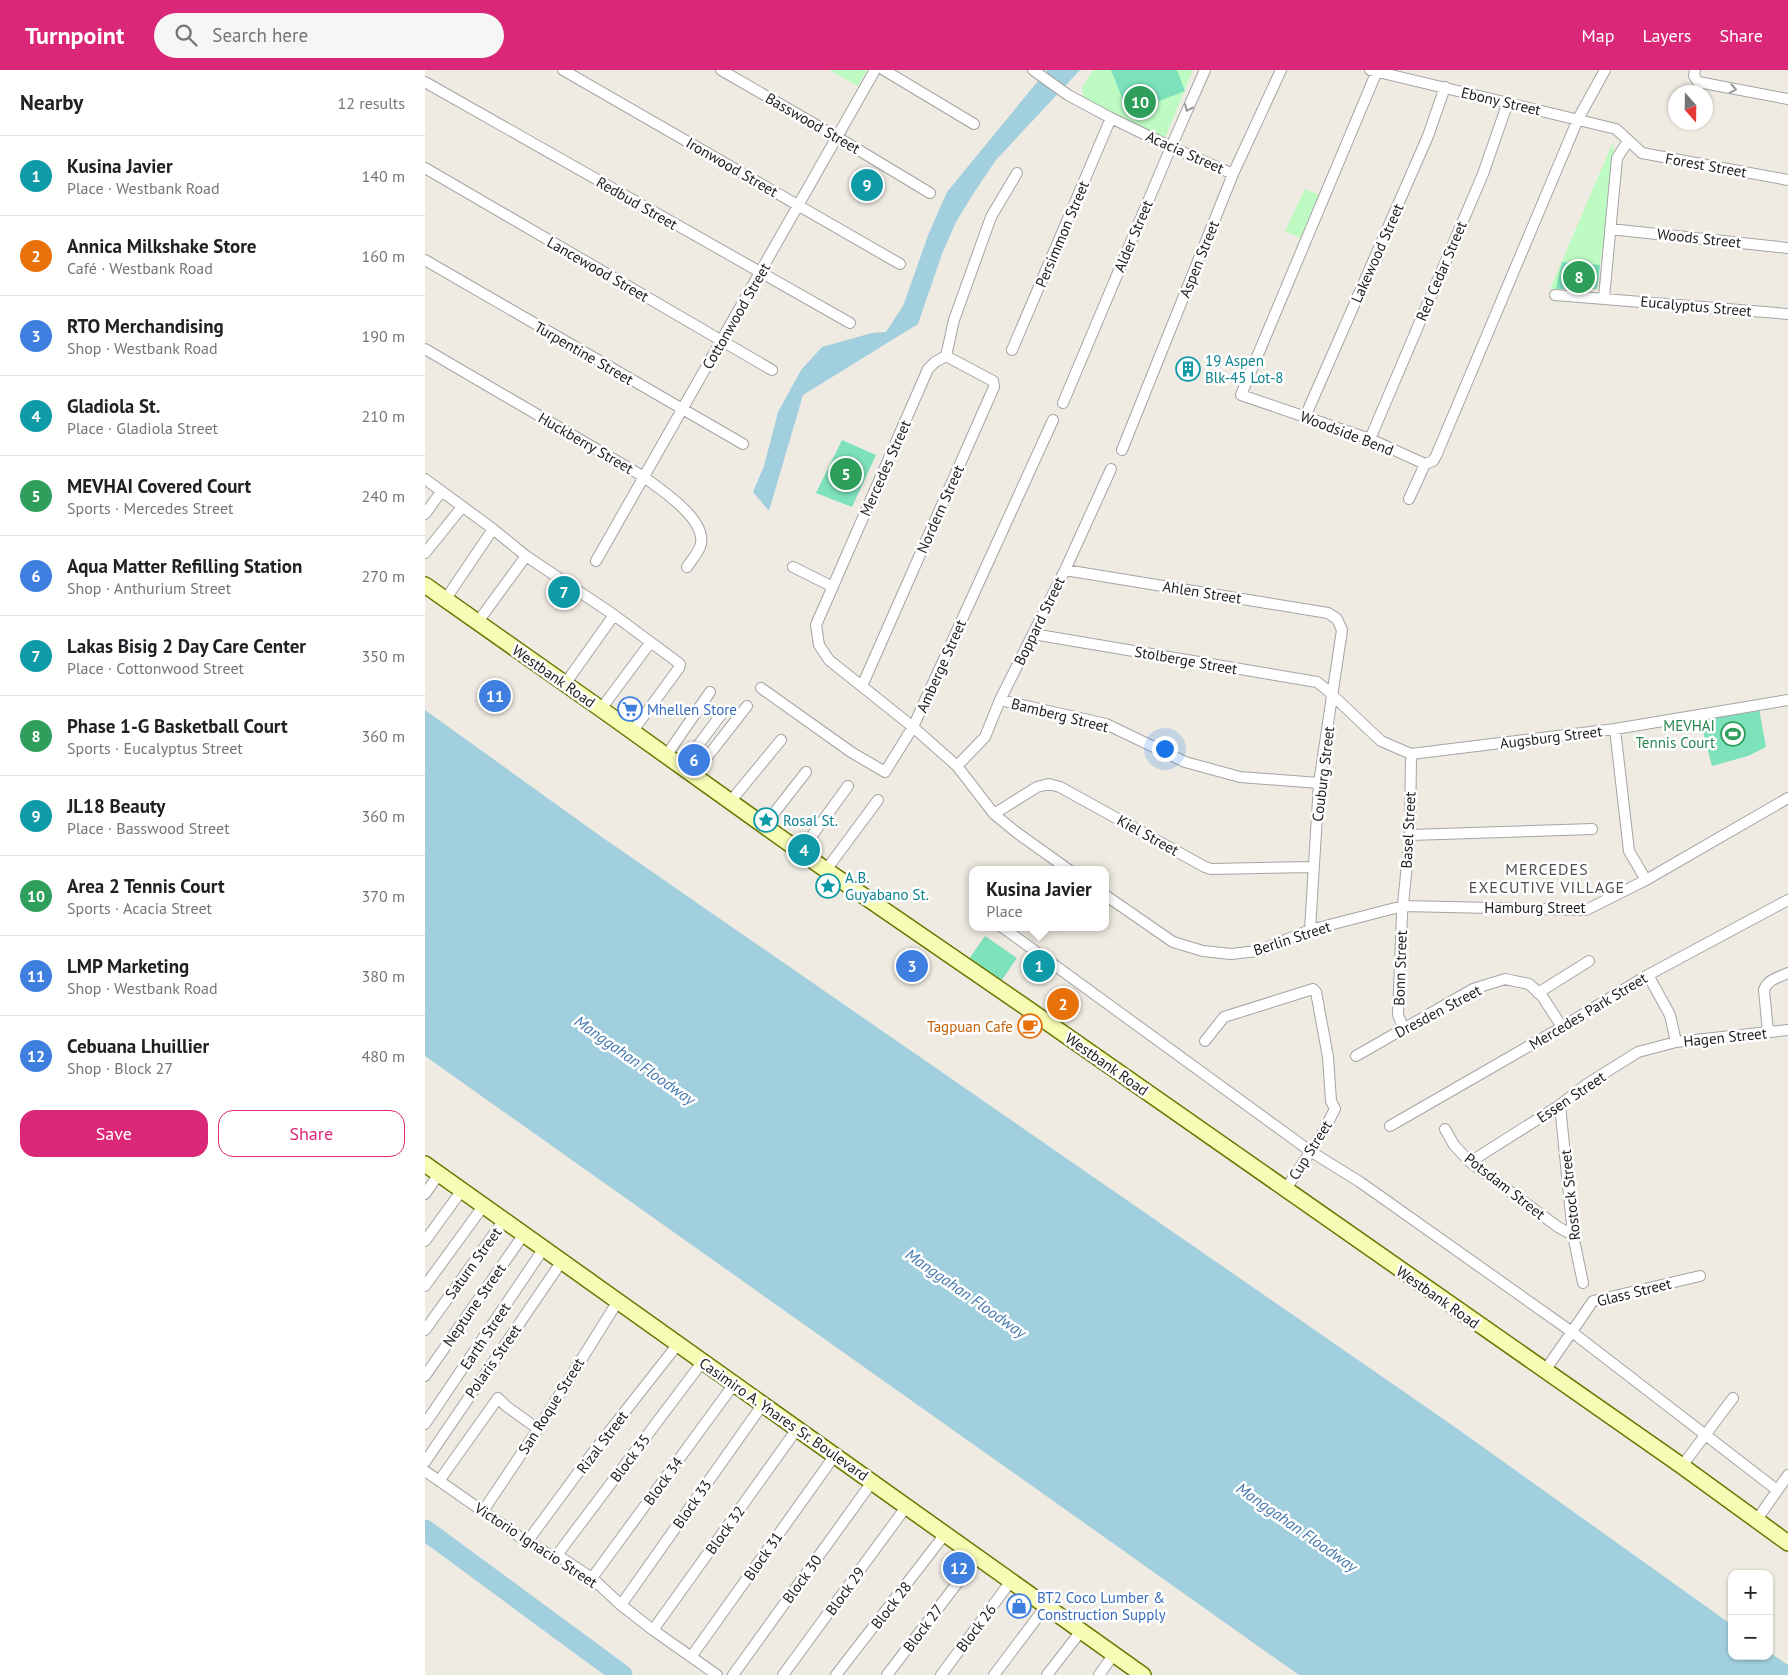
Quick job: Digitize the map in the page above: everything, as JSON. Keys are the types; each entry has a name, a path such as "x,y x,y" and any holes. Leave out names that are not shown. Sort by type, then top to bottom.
{"street":[{"name":"Ironwood Street","path":"563,70 900,264"},
{"name":"Basswood Street","path":"721,70 930,193"},
{"name":"Cottonwood Street","path":"595,561 875,70"},
{"path":"885,70 974,124"},
{"name":"Alder Street","path":"1063,403 1205,70"},
{"name":"Aspen Street","path":"1122,450 1233,174 1281,70"},
{"path":"1409,499 1425,464 1432,461 1436,456 1578,119 1605,70"},
{"path":"1695,70 1694,76 1698,82 1788,99"},
{"name":"Acacia Street","path":"1034,71 1068,95 1111,118 1233,174"},
{"name":"Ebony Street","path":"1373,71 1616,129 1628,141"},
{"name":"Woodside Bend","path":"1373,71 1241,395 1370,439 1425,464"},
{"name":"Redbud Street","path":"425,82 850,323"},
{"name":"Lakewood Street","path":"1305,417 1428,136 1445,87"},
{"name":"Red Cedar Street","path":"1370,439 1483,174 1508,102"},
{"name":"Persimmon Street","path":"1012,350 1111,118"},
{"path":"1604,298 1617,158 1628,141"},
{"name":"Forest Street","path":"1628,141 1642,153 1788,180"},
{"name":"Lancewood Street","path":"425,168 772,370"},
{"path":"946,356 954,320 991,217 1017,172"},
{"name":"Woods Street","path":"1610,229 1788,248"},
{"name":"Turpentine Street","path":"425,260 743,444"},
{"name":"Eucalyptus Street","path":"1555,295 1788,314"},
{"name":"Huckberry Street","path":"425,350 644,477 676,500 693,520 700,532 700,546 687,566"},
{"name":"Mercedes Street","path":"946,356 935,362 928,369 816,625 819,645 829,660 913,727 957,766"},
{"name":"Nordern Street","path":"862,686 994,387 993,381 946,356"},
{"name":"Amberge Street","path":"761,688 851,752 884,772 887,771 913,727 1053,420"},
{"name":"Boppard Street","path":"957,766 982,742 1000,700 1065,570 1111,469"},
{"path":"425,479 526,556 614,615 679,664 679,668 632,732"},
{"path":"425,514 441,492"},
{"path":"425,553 462,507"},
{"path":"445,600 493,530"},
{"path":"477,622 526,556"},
{"path":"793,567 833,587"},
{"name":"Ahlen Street","path":"1065,570 1328,613 1337,620"},
{"name":"Westbank Road","path":"425,585 800,852 1285,1189 1544,1372 1682,1466 1788,1543"},
{"path":"565,684 614,615"},
{"name":"Couburg Street","path":"1310,930 1319,783 1342,630 1337,620"},
{"name":"Stolberge Street","path":"1033,634 1317,682 1333,697"},
{"path":"601,709 650,643"},
{"path":"666,756 710,692"},
{"path":"1333,697 1381,741 1411,754"},
{"name":"Bamberg Street","path":"1000,700 1106,724 1185,762 1240,777 1319,783"},
{"name":"Augsburg Street","path":"1411,754 1615,729 1788,700"},
{"path":"688,771 747,706"},
{"path":"688,771 723,712"},
{"path":"1615,729 1629,851 1646,880"},
{"path":"730,802 781,740"},
{"name":"Basel Street","path":"1403,906 1410,836 1411,754"},
{"path":"957,766 994,814 1063,866"},
{"path":"764,826 806,772"},
{"name":"Kiel Street","path":"994,814 1037,787 1049,784 1060,787 1211,869 1313,867"},
{"path":"800,852 847,786"},
{"name":"Hamburg Street","path":"1403,906 1586,910 1646,880 1788,798"},
{"path":"826,870 878,800"},
{"path":"1410,836 1592,829"},
{"name":"Berlin Street","path":"1109,899 1173,942 1203,951 1231,954 1257,951 1310,930 1403,906"},
{"name":"Mercedes Park Street","path":"1391,1126 1648,975 1788,900"},
{"name":"Bonn Street","path":"1403,906 1398,1015 1404,1029"},
{"path":"1007,931 1309,1151 1360,1182 1572,1332 1777,1490"},
{"path":"1538,992 1589,962"},
{"path":"1768,1032 1765,986 1768,982 1788,972"},
{"name":"Hagen Street","path":"1648,975 1670,1015 1676,1042 1788,1030"},
{"name":"Dresden Street","path":"1356,1056 1473,989 1505,979 1529,984 1542,996 1562,1027"},
{"name":"Cup Street","path":"1205,1041 1223,1017 1313,988 1318,996 1328,1057 1331,1101 1335,1110 1323,1132 1285,1189"},
{"name":"Essen Street","path":"1470,1162 1560,1105 1587,1084 1638,1052 1676,1042"},
{"name":"Rostock Street","path":"1560,1105 1573,1235 1583,1283"},
{"name":"Potsdam Street","path":"1445,1129 1454,1145 1470,1162 1558,1228 1573,1235"},
{"name":"Casimiro A. Ynares Sr. Boulevard","path":"425,1164 1143,1675"},
{"path":"425,1194 439,1174"},
{"path":"425,1242 462,1190"},
{"path":"425,1286 484,1206"},
{"name":"Saturn Street","path":"425,1330 504,1220"},
{"name":"Neptune Street","path":"425,1376 524,1234"},
{"name":"Earth Street","path":"425,1424 544,1248"},
{"name":"Polaris Street","path":"425,1462 562,1261"},
{"name":"Glass Street","path":"1544,1372 1593,1301 1700,1276"},
{"name":"San Roque Street","path":"483,1511 538,1428 617,1301"},
{"name":"Rizal Street","path":"527,1542 597,1447 678,1344"},
{"name":"Block 35","path":"557,1554 703,1362"},
{"name":"Block 34","path":"592,1578 734,1384"},
{"path":"439,1481 497,1398 538,1428"},
{"path":"1682,1466 1733,1398"},
{"name":"Block 33","path":"621,1605 763,1404"},
{"name":"Block 32","path":"653,1630 797,1429"},
{"name":"Block 31","path":"691,1657 835,1455"},
{"name":"Victorio Ignacio Street","path":"425,1471 527,1542 550,1555 557,1554 592,1578 621,1605 653,1630 717,1675"},
{"path":"1756,1521 1788,1475"},
{"name":"Block 30","path":"733,1675 872,1482"},
{"name":"Block 29","path":"783,1675 907,1506"},
{"name":"Block 28","path":"837,1675 945,1534"},
{"name":"Block 27","path":"887,1675 977,1556"},
{"name":"Block 26","path":"941,1675 1011,1581"},
{"path":"994,1675 1045,1606"},
{"path":"1047,1675 1081,1631"},
{"path":"1099,1675 1114,1654"}],"green space":[{"path":"829,70 867,70 858,86"},
{"path":"1093,70 1193,70 1165,138 1084,99 1082,88"},
{"path":"1111,70 1177,70 1185,91 1128,113"},
{"path":"1613,142 1614,159 1597,289 1550,289"},
{"path":"1305,189 1319,195 1300,238 1285,231"},
{"path":"1562,262 1600,265 1597,289 1556,289"},
{"path":"842,440 876,455 852,507 816,493"},
{"name":"MEVHAI Tennis Court","path":"1759,709 1766,747 1748,756 1712,766 1700,720"},
{"path":"985,936 1017,958 999,984 967,962"}],"water":[{"path":"1047,70 1080,70 996,160 975,191 956,222 942,254 918,324 803,395 769,511 753,492 764,466 778,412 801,370 822,347 872,333 886,332 903,306 929,233 947,192"},
{"name":"Manggahan Floodway","path":"425,710 599,835 1452,1425 1728,1622 1728,1660 1773,1660 1773,1655 1788,1665 1788,1675 1299,1675 425,1056"}],"waterway":[{"path":"425,1530 622,1675"}],"place":[{"name":"Area 2 Tennis Court","path":"1140,102"},
{"name":"JL18 Beauty","path":"867,185"},
{"name":"Phase 1-G Basketball Court","path":"1579,277"},
{"name":"19 Aspen Blk-45 Lot-8","path":"1188,369"},
{"name":"MEVHAI Covered Court","path":"846,474"},
{"name":"Lakas Bisig 2 Day Care Center","path":"564,592"},
{"name":"LMP Marketing","path":"495,696"},
{"name":"Mhellen Store","path":"630,709"},
{"name":"MEVHAI Tennis Court","path":"1733,734"},
{"name":"Aqua Matter Refilling Station","path":"694,760"},
{"name":"Rosal St.","path":"766,820"},
{"name":"Gladiola St.","path":"804,850"},
{"name":"A.B. Guyabano St.","path":"828,886"},
{"name":"RTO Merchandising","path":"912,966"},
{"name":"Kusina Javier","path":"1039,966"},
{"name":"Annica Milkshake Store","path":"1063,1004"},
{"name":"Tagpuan Cafe","path":"1030,1026"},
{"name":"Cebuana Lhuillier","path":"959,1568"},
{"name":"BT2 Coco Lumber & Construction Supply","path":"1019,1606"}],"district":[{"name":"MERCEDES EXECUTIVE VILLAGE","path":"1547,878"}]}
